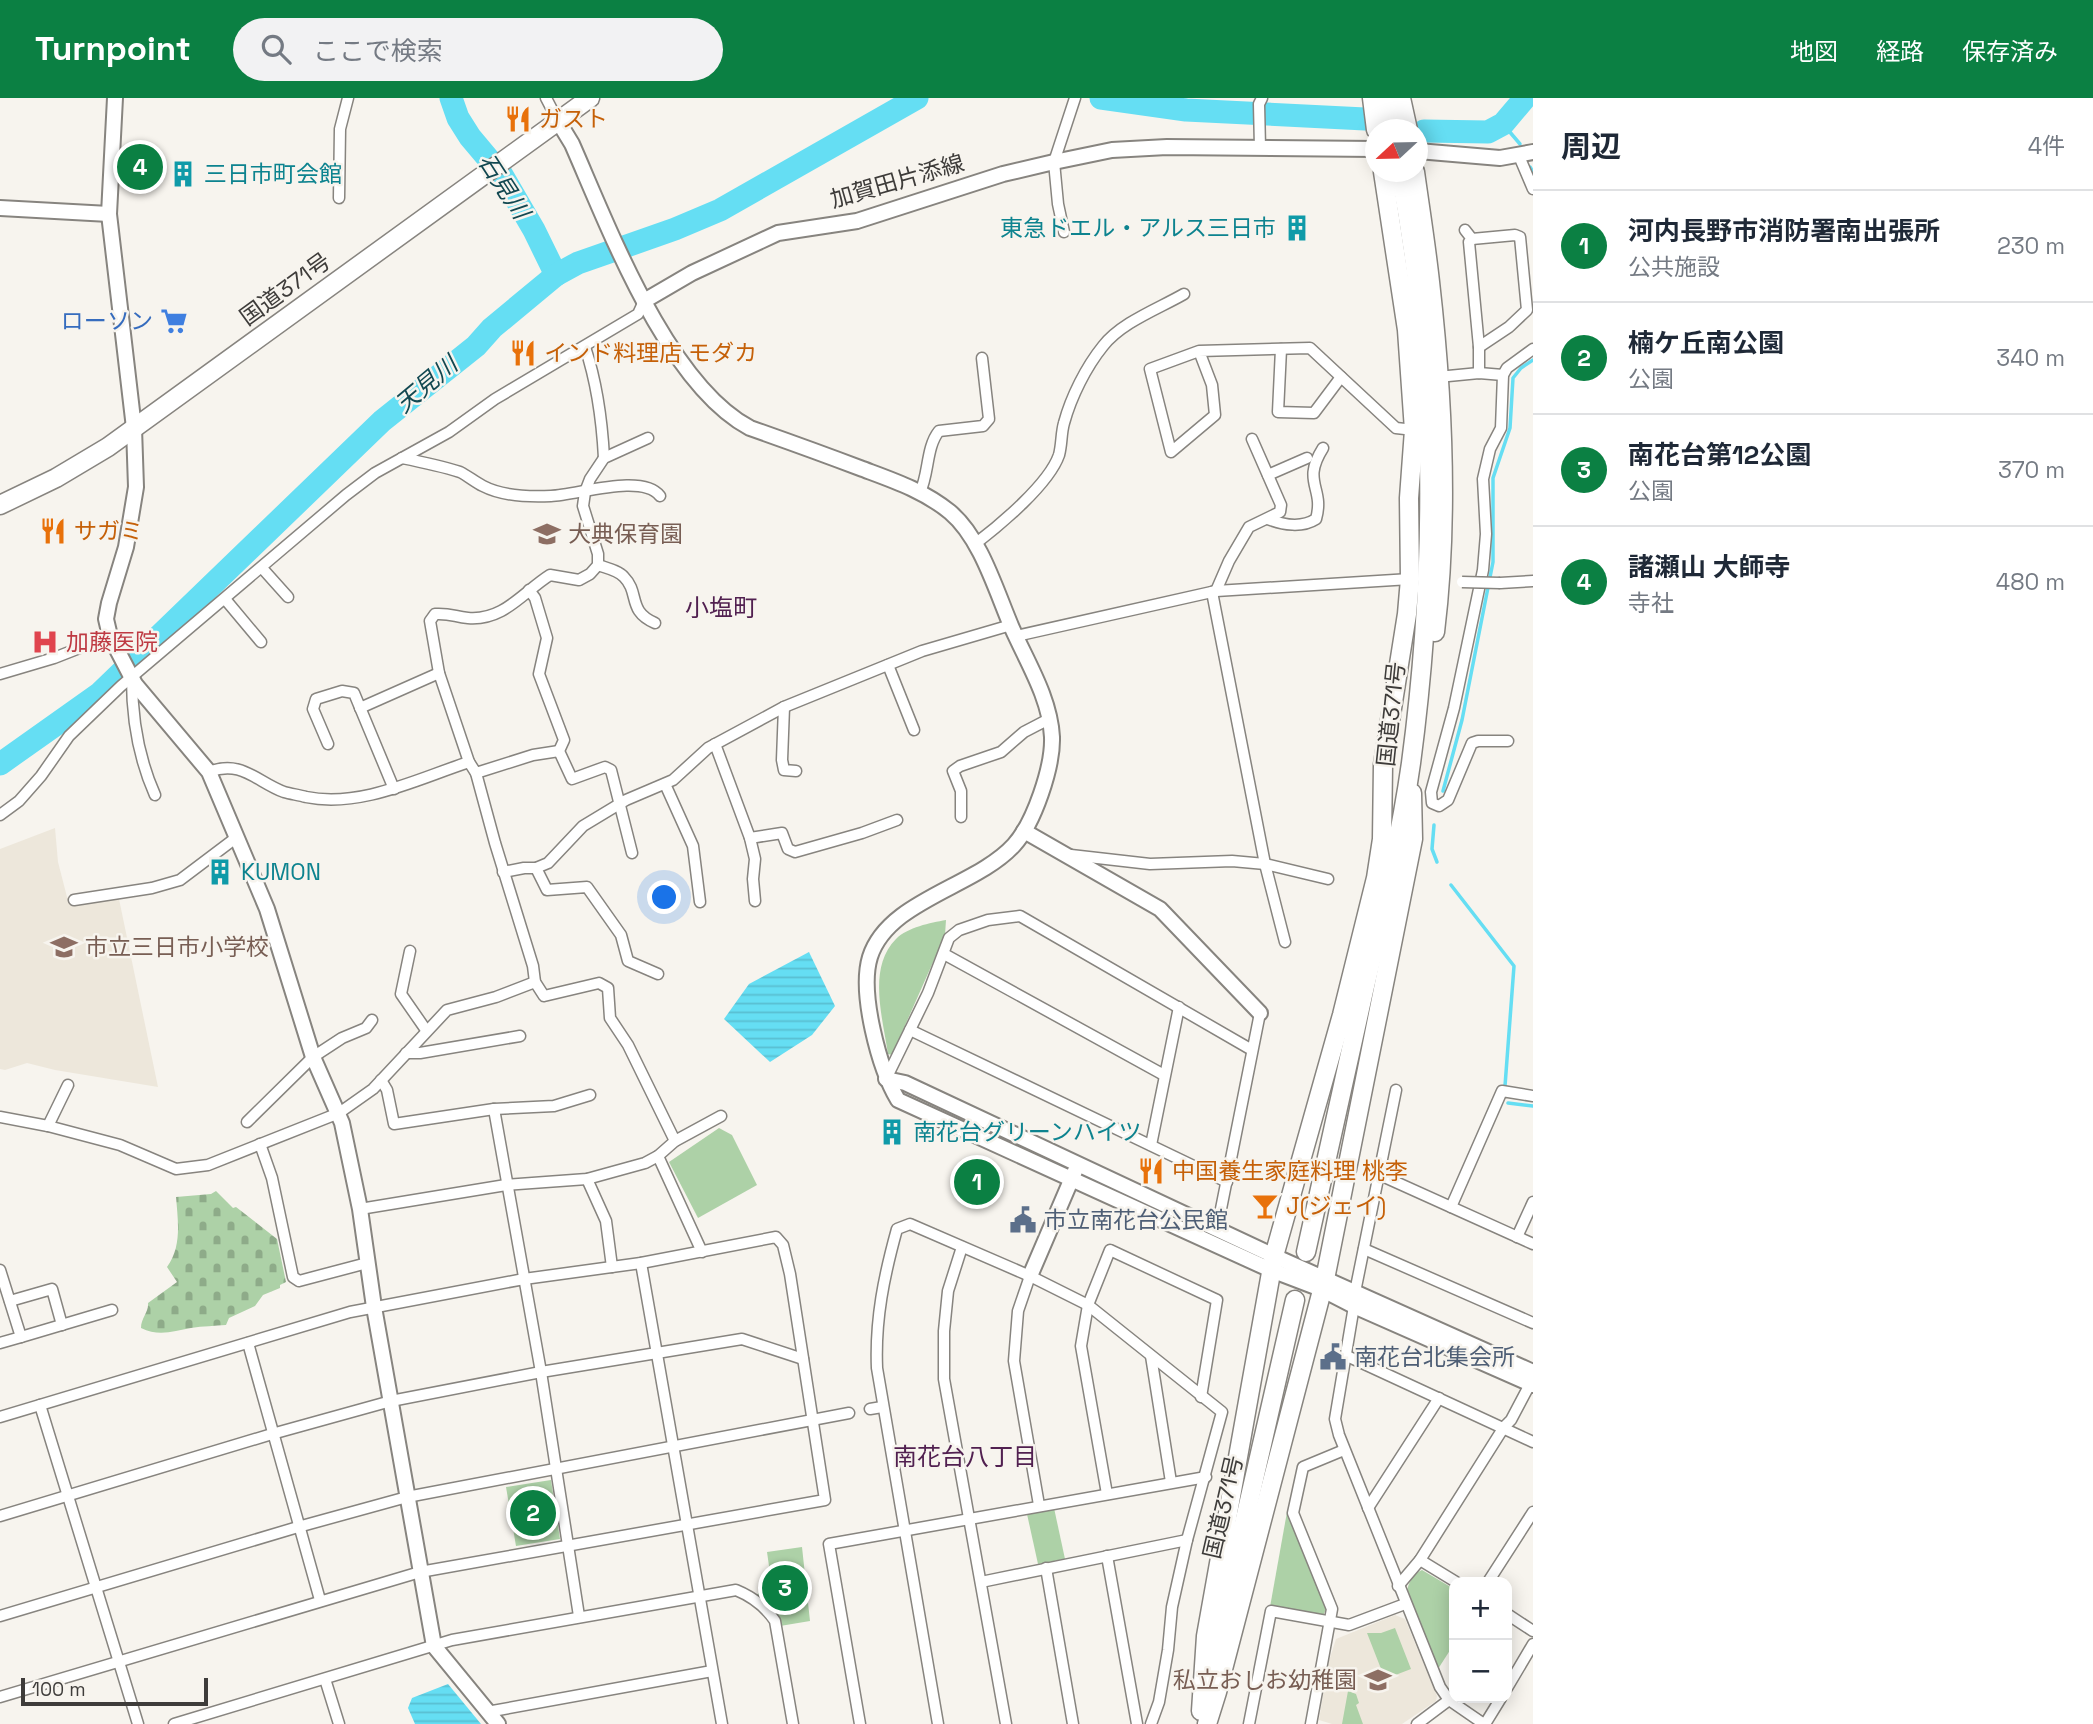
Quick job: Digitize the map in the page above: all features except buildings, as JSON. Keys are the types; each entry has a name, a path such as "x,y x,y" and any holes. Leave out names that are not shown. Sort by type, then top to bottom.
{"highway":[{"name":"国道371号","path":"0,505 56,478 108,447 590,98"},
{"path":"1372,98 1375,119"},
{"path":"1387,98 1391,119"},
{"path":"1401,98 1406,119"},
{"path":"1385,182 1407,330 1414,430 1409,498 1410,572 1404,686 1393,794 1397,842"},
{"name":"国道371号","path":"1306,1252 1397,842 1416,715 1426,599 1428,461 1423,338 1403,182"},
{"path":"1201,1719 1217,1692 1323,1284 1413,839 1441,581 1438,377 1430,281 1416,182"},
{"path":"1410,572 1428,461"},
{"path":"1201,1719 1206,1636 1273,1263 1342,1015 1376,878 1382,839 1383,765 1407,614"},
{"path":"1416,715 1433,655"},
{"path":"1410,765 1414,818"},
{"name":"国道371号","path":"1201,1719 1295,1300"}],"street":[{"path":"115,98 109,214 134,428 136,487 126,547 106,619 112,641 131,677 209,772 267,909 313,1057 339,1113 360,1209 374,1307 434,1646 498,1724"},
{"path":"339,198 340,129 348,98"},
{"path":"546,98 572,144 644,301 699,387 733,419 750,428 908,485 952,513 975,544 993,580 1048,710 1052,736 1051,758 1024,831 1013,846 944,892 893,921 870,957 866,982 875,1034 886,1079 898,1100 1072,1178 1323,1284 1350,1299 1532,1380 1511,1420 1420,1560 1398,1586"},
{"path":"1064,232 1054,162 1074,100"},
{"path":"1260,143 1261,101"},
{"name":"加賀田片添線","path":"644,301 692,273 778,233 857,221 1003,174 1054,162 1112,150 1167,147 1260,143 1365,148"},
{"path":"1428,152 1500,158 1526,154 1533,188"},
{"path":"0,208 109,214"},
{"path":"1479,347 1509,327 1527,310 1520,237 1516,235 1468,234 1479,373"},
{"path":"975,544 999,526 1048,474 1059,454 1063,425 1073,397 1102,347 1116,332 1184,294"},
{"path":"0,815 19,801 41,776 69,736 131,677 356,488 375,473 449,432 495,399 638,314 644,301"},
{"path":"586,347 593,370 603,429 604,458"},
{"path":"1199,351 1212,385 1215,415 1171,452 1150,369 1199,351 1310,348 1396,428 1414,430"},
{"path":"1281,349 1278,412 1314,413 1341,377"},
{"path":"1508,741 1472,743 1448,800 1439,806 1432,803 1431,792 1454,708 1483,570 1486,534 1483,479 1490,449 1501,428 1503,375 1507,368 1533,349"},
{"path":"920,492 925,481 933,438 939,431 983,426 989,419 982,358"},
{"path":"1438,377 1479,373 1503,375"},
{"path":"648,438 604,458 590,479 583,506 598,554 598,565 590,574 579,580 550,575 503,612 467,618 450,613 435,614 430,621 439,673 469,762 476,773 503,872 533,966 535,982 544,996 599,983 608,988 610,1018 628,1045 675,1142"},
{"path":"1252,439 1281,505 1280,512 1249,527 1214,591 1265,864 1285,942"},
{"path":"1268,519 1302,525 1316,519 1319,501 1312,483 1312,472 1315,460 1323,448"},
{"path":"402,458 453,470 492,491 531,496 568,495 607,486 632,485 656,491 660,496"},
{"path":"1268,475 1307,458"},
{"path":"598,565 622,574 630,584 636,609 648,621 655,623"},
{"path":"262,568 288,597"},
{"path":"503,872 536,868 548,863 583,826 620,803 665,784 715,744 784,707 962,638 1214,591 1410,572"},
{"path":"1441,581 1533,581"},
{"path":"529,590 535,598 547,638 539,674 564,740 559,751 572,779 605,767 611,771 632,853"},
{"path":"225,599 261,642"},
{"path":"0,674 112,641"},
{"path":"888,665 914,730"},
{"path":"360,708 439,673"},
{"path":"131,677 137,736 155,796"},
{"path":"328,744 313,709 316,699 342,691 354,693 394,789"},
{"path":"784,707 782,760 785,770 796,771"},
{"path":"961,817 961,790 953,771 1001,752 1024,732 1049,719"},
{"path":"715,744 750,838 755,859 755,901"},
{"path":"476,773 533,755 559,751"},
{"path":"209,772 223,766 241,770 284,792 310,798 336,798 394,789 469,762"},
{"path":"665,784 693,846 700,902"},
{"path":"750,838 782,833 788,849 795,852 897,820"},
{"path":"1024,831 1160,909 1260,1013 1217,1228"},
{"path":"74,900 152,888 180,880 237,837"},
{"path":"1067,854 1150,864 1232,861 1265,864 1328,879"},
{"path":"536,868 547,890 587,887 621,935 628,961 658,974"},
{"path":"886,1079 949,938 959,930 988,920 1020,916 1252,1050"},
{"path":"410,951 401,994 426,1030"},
{"path":"944,954 1164,1075"},
{"path":"0,1116 120,1145 176,1169 208,1165 339,1113 373,1089 447,1010 496,997 535,982"},
{"path":"1151,1145 1179,1007"},
{"path":"247,1122 313,1057 342,1038 366,1028 372,1020"},
{"path":"910,1030 1227,1182"},
{"path":"406,1053 520,1036"},
{"path":"886,1079 905,1083 1217,1228 1273,1263"},
{"path":"381,1080 387,1090 394,1124 494,1109 554,1106 590,1095"},
{"path":"48,1126 68,1085"},
{"path":"1396,1090 1364,1249 1350,1299 1347,1356 1335,1419 1344,1450 1405,1604 1440,1687 1449,1700 1417,1724"},
{"path":"1451,1207 1502,1091 1533,1096"},
{"path":"494,1109 541,1372 579,1616"},
{"path":"360,1209 506,1185 587,1179 645,1163 721,1116"},
{"path":"260,1144 272,1178 293,1278 299,1281 367,1262"},
{"path":"658,1156 702,1252"},
{"path":"1039,1505 1014,1361 1018,1311 1030,1276 1079,1164"},
{"path":"1380,1175 1533,1244"},
{"path":"587,1179 606,1221 612,1267"},
{"path":"1517,1237 1533,1202"},
{"path":"938,1724 877,1368 877,1319 884,1279 897,1229 910,1224 1030,1276 1088,1305 1222,1412 1187,1540 1172,1608 1159,1702 1151,1724"},
{"path":"0,1417 350,1312 524,1279 641,1263 776,1237 783,1245 790,1274 825,1500 420,1572 0,1698"},
{"path":"962,1247 948,1292 944,1331 944,1379 1006,1724"},
{"path":"1364,1249 1533,1323"},
{"path":"1107,1494 1081,1346 1088,1305 1110,1250 1217,1300 1201,1397"},
{"path":"641,1263 722,1724"},
{"path":"0,1270 21,1337"},
{"path":"10,1301 52,1289 62,1325"},
{"path":"0,1343 112,1310"},
{"path":"0,1516 391,1401 541,1372 742,1339 803,1359"},
{"path":"247,1343 320,1600"},
{"path":"1151,1356 1171,1482"},
{"path":"1347,1356 1533,1442"},
{"path":"1368,1508 1439,1398"},
{"path":"40,1405 138,1724"},
{"path":"870,1409 882,1407"},
{"path":"0,1616 407,1497 849,1413"},
{"path":"1311,1724 1332,1609 1293,1513 1303,1467 1344,1450"},
{"path":"860,1724 829,1544 1206,1477"},
{"path":"1491,1577 1533,1512"},
{"path":"981,1583 1187,1540"},
{"path":"1107,1556 1137,1724"},
{"path":"1420,1560 1449,1578"},
{"path":"1046,1568 1073,1724"},
{"path":"174,1724 452,1640 736,1590 750,1595 767,1609 775,1621 793,1724"},
{"path":"1249,1724 1271,1611 1349,1625 1405,1604"},
{"path":"1512,1617 1533,1631"},
{"path":"1512,1680 1533,1644"},
{"path":"487,1712 712,1671"},
{"path":"325,1679 339,1724"},
{"path":"1454,1703 1485,1724 1498,1703"}],"shaded area":[{"name":"市立三日市小学校","path":"55,828 58,862 67,897 76,905 119,899 158,1087 27,1063 0,1069 0,849"},
{"name":"私立おしお幼稚園","path":"1395,1615 1405,1619 1437,1696 1436,1701 1402,1724 1332,1724 1319,1720 1328,1664 1336,1639"}],"green space":[{"path":"946,920 945,935 892,1055 888,1054 879,994 879,979 887,951 896,939 907,931"},
{"path":"719,1128 732,1135 757,1185 698,1218 669,1162"},
{"path":"216,1191 233,1208 236,1207 277,1239 286,1282 280,1285 280,1288 263,1295 255,1306 229,1318 226,1325 160,1333 141,1328 148,1303 177,1282 167,1267 177,1242 176,1197 211,1194"},
{"path":"551,1480 560,1539 516,1546 506,1487"},
{"path":"1054,1508 1065,1559 1038,1564 1027,1514"},
{"path":"1287,1512 1326,1609 1323,1616 1270,1607"},
{"path":"802,1547 810,1621 780,1626 755,1597 771,1580 767,1552"},
{"path":"1422,1570 1449,1586 1449,1652 1438,1669 1407,1593 1416,1574"},
{"path":"1395,1628 1411,1669 1385,1679 1367,1633 1381,1633"},
{"path":"1348,1691 1356,1694 1359,1703 1356,1705 1363,1724 1342,1724"}],"water":[{"path":"809,952 835,1006 812,1035 770,1062 724,1019 749,984"},
{"path":"448,1684 481,1724 415,1724 408,1708 412,1698"}],"waterway":[{"name":"石見川","path":"451,98 458,118 470,137 502,175 556,275"},
{"name":"天見川","path":"0,764 99,694 382,421 476,346 492,328 556,275 578,263 720,210 917,98"},
{"path":"1101,98 1186,110 1365,119"},
{"path":"1428,131 1488,132 1503,124 1525,98"},
{"path":"1503,124 1520,144"},
{"path":"1530,167 1533,172"},
{"path":"1443,791 1462,720 1493,562 1493,478 1510,428 1513,378 1533,360"},
{"path":"1434,825 1432,849 1437,862"},
{"path":"1451,885 1514,966 1505,1086"},
{"path":"1508,1103 1533,1106"}],"place":[{"name":"ガスト","path":"518,119"},
{"name":"諸瀬山 大師寺","path":"140,167"},
{"name":"三日市町会館","path":"183,174"},
{"name":"東急ドエル・アルス三日市","path":"1297,228"},
{"name":"ローソン","path":"174,321"},
{"name":"インド料理店 モダカ","path":"523,353"},
{"name":"サガミ","path":"53,531"},
{"name":"大典保育園","path":"547,534"},
{"name":"加藤医院","path":"45,642"},
{"name":"KUMON","path":"220,872"},
{"name":"市立三日市小学校","path":"64,947"},
{"name":"南花台グリーンハイツ","path":"892,1132"},
{"name":"中国養生家庭料理 桃李","path":"1151,1171"},
{"name":"河内長野市消防署南出張所","path":"977,1182"},
{"name":"J(ジェイ)","path":"1265,1206"},
{"name":"市立南花台公民館","path":"1023,1220"},
{"name":"南花台北集会所","path":"1333,1357"},
{"name":"楠ケ丘南公園","path":"533,1513"},
{"name":"南花台第12公園","path":"785,1588"},
{"name":"私立おしお幼稚園","path":"1378,1680"}],"district":[{"name":"小塩町","path":"721,607"},
{"name":"南花台八丁目","path":"965,1456"}]}
